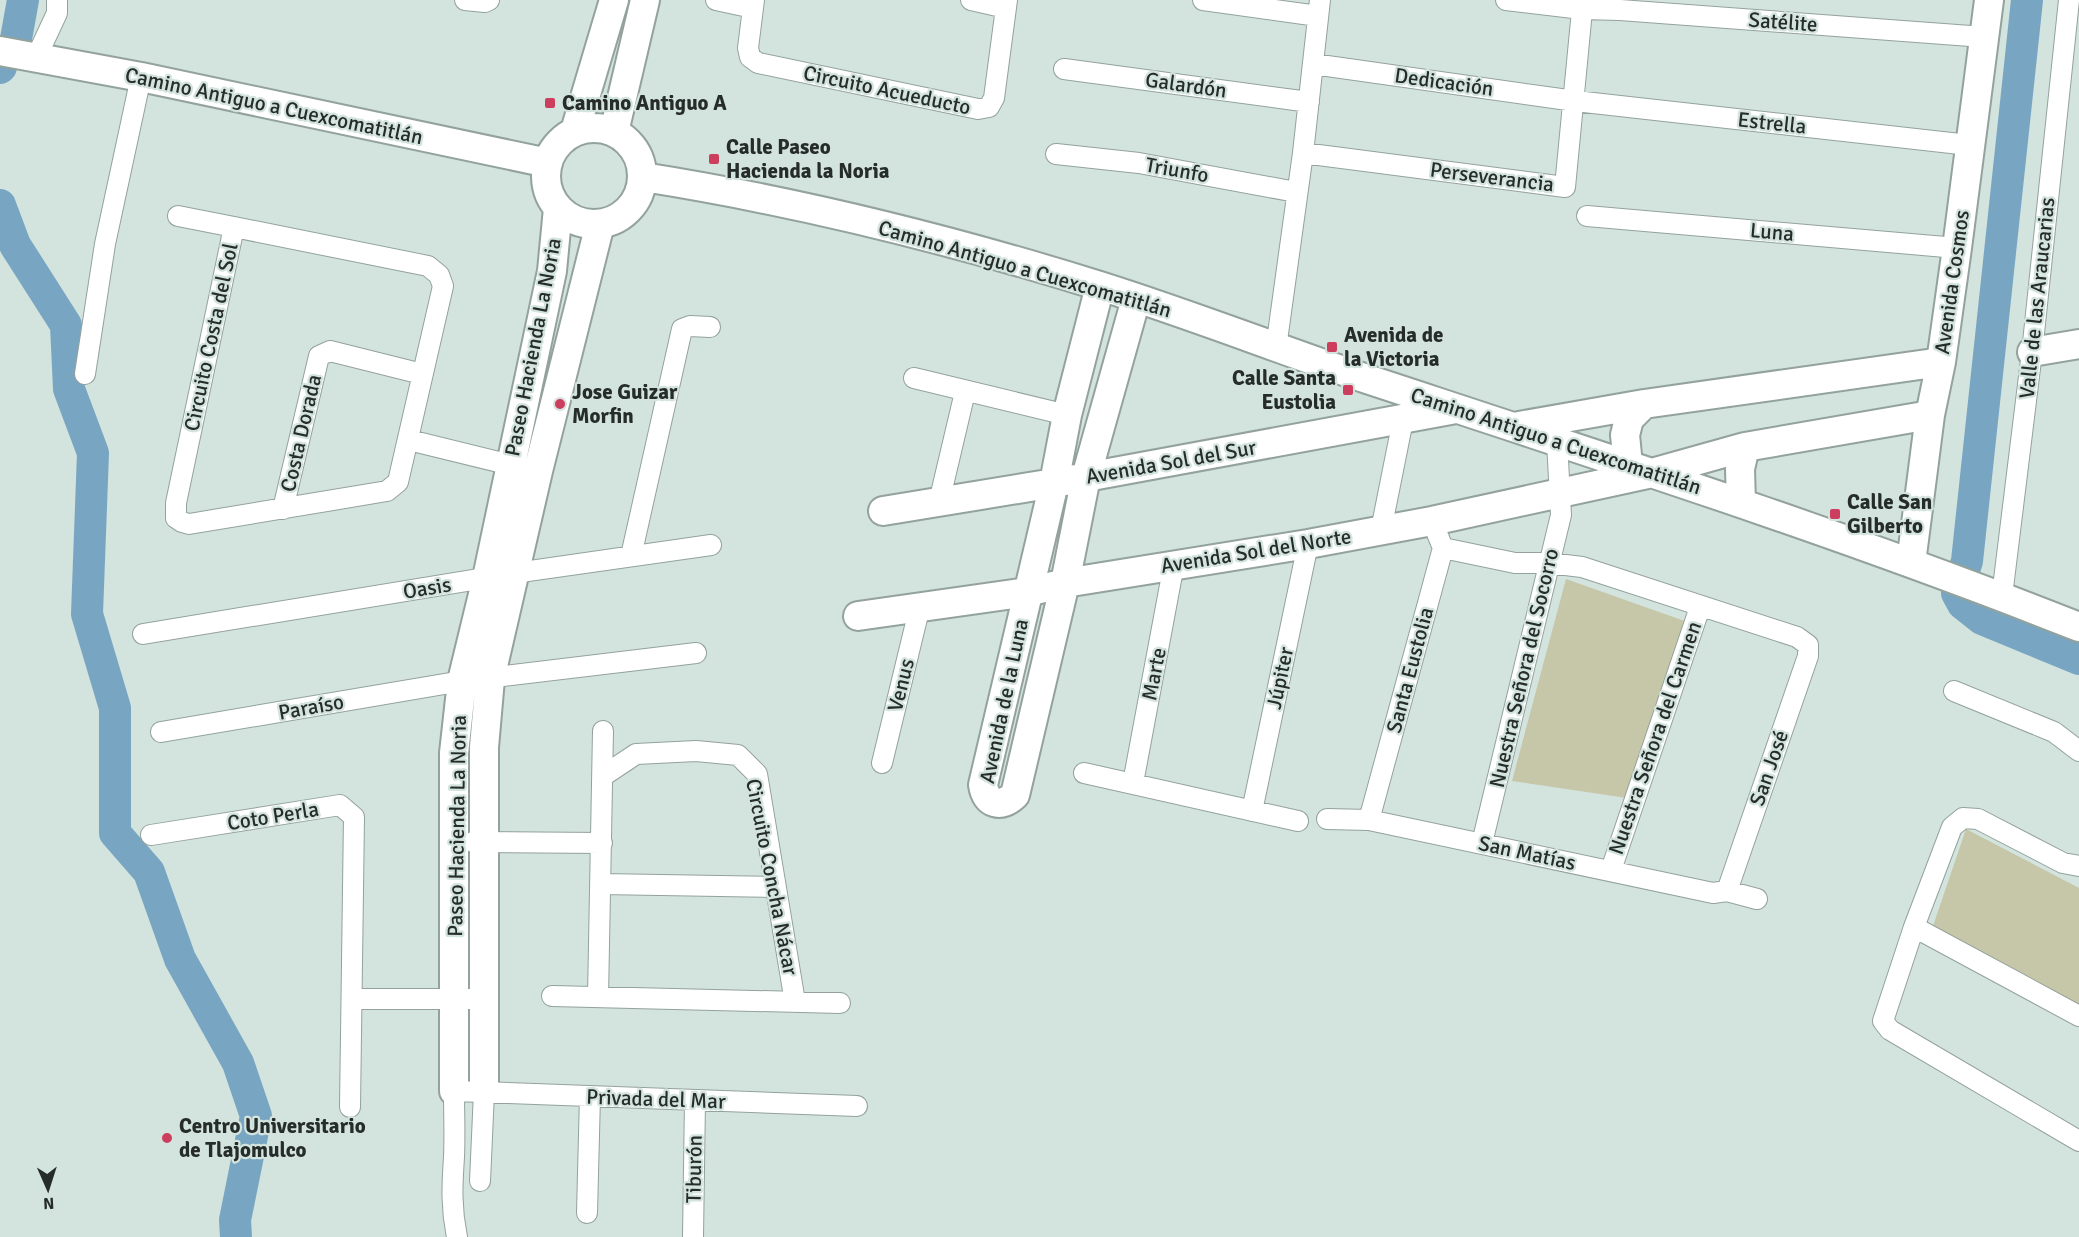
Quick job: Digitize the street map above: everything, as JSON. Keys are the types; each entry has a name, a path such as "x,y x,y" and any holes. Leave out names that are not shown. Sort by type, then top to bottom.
{"street":[{"path":"36,58 57,13 57,0"},
{"path":"465,0 485,2 489,0"},
{"path":"575,131 614,0"},
{"path":"614,132 645,0"},
{"path":"716,0 754,4"},
{"path":"970,0 1006,4"},
{"path":"1203,0 1319,8 1304,153 1296,192 1276,348"},
{"name":"Satélite","path":"1506,0 1984,37"},
{"name":"Avenida Cosmos","path":"1918,565 1930,415 1941,362 1989,0"},
{"name":"Valle de las Araucarias","path":"2002,596 2032,352 2069,0"},
{"name":"Circuito Acueducto","path":"754,4 748,48 750,57 758,63 978,109 989,107 994,98 1006,4"},
{"name":"Perseverancia","path":"1304,153 1565,187 1583,5"},
{"name":"Camino Antiguo a Cuexcomatitlán","path":"0,51 141,77 548,163"},
{"name":"Dedicación","path":"1313,64 1575,101"},
{"name":"Galardón","path":"1064,69 1309,102"},
{"path":"85,374 105,244 141,77"},
{"name":"Estrella","path":"1575,101 1969,145"},
{"path":"602,128 614,132 630,143 640,159 643,177 640,194 631,208 617,219 600,224 584,223 570,218 558,208 547,187 548,163 554,150 563,139 575,131 602,128"},
{"name":"Triunfo","path":"1056,154 1139,163 1296,192"},
{"name":"Camino Antiguo a Cuexcomatitlán","path":"643,177 712,188 910,233 1100,286 1276,348 1741,503 1918,565 2079,627"},
{"name":"Paseo Hacienda La Noria","path":"480,1181 484,1092 484,747 476,680 487,578 552,271 558,208"},
{"path":"178,216 234,227"},
{"name":"Luna","path":"1587,216 1957,248"},
{"name":"Paseo Hacienda La Noria","path":"457,1237 451,1185 454,1157 454,753 476,680 515,573 600,224"},
{"name":"Circuito Costa del Sol","path":"234,227 428,266 439,275 443,286 409,440 398,482 387,491 189,524 176,518 175,511 234,227"},
{"name":"Avenida de la Luna","path":"1100,286 1066,415 1054,483 983,785 985,795 991,801 999,803 1008,801 1015,795 1065,583 1086,477 1136,298"},
{"path":"631,556 682,329 690,326 710,327"},
{"path":"2032,352 2079,344"},
{"name":"Costa Dorada","path":"283,509 319,356 330,351 422,374"},
{"path":"1515,427 1644,404 1941,362"},
{"path":"914,378 1066,415"},
{"path":"939,502 965,392"},
{"path":"1640,469 1625,435 1629,419 1644,404"},
{"name":"Avenida Sol del Sur","path":"883,512 1458,409"},
{"name":"Avenida Sol del Norte","path":"858,616 1028,592 1065,583 1174,564 1308,544 1561,493 1640,469 1745,447 1930,415"},
{"path":"1381,530 1403,420"},
{"path":"409,440 538,471"},
{"name":"Nuestra Señora del Socorro","path":"1482,843 1561,515 1557,442"},
{"path":"1741,503 1740,469 1745,447"},
{"path":"1432,520 1443,548 1515,563 1549,563 1582,567 1700,606"},
{"name":"Oasis","path":"143,634 515,573 711,544"},
{"name":"Júpiter","path":"1252,812 1308,544"},
{"name":"Santa Eustolia","path":"1369,820 1443,548"},
{"name":"Marte","path":"1133,783 1174,564"},
{"name":"Venus","path":"882,763 920,606"},
{"name":"San José","path":"1700,606 1797,637 1808,645 1808,656 1727,891"},
{"name":"Nuestra Señora del Carmen","path":"1611,870 1700,606"},
{"name":"Paraíso","path":"160,732 476,680 696,653"},
{"path":"1954,691 2054,732 2079,751"},
{"path":"598,997 603,730"},
{"path":"994,734 1028,743"},
{"name":"Circuito Concha Nácar","path":"603,776 636,754 696,751 738,754 757,774 795,1002"},
{"path":"1084,773 1298,821"},
{"name":"Coto Perla","path":"151,836 340,805 354,818 350,1107"},
{"path":"2079,866 2062,862 1978,819 1964,818 1952,827 1914,927 1883,1021 1890,1030 2079,1141"},
{"name":"San Matías","path":"1327,819 1369,820 1713,893 1727,891 1757,898"},
{"path":"454,843 602,843"},
{"path":"601,884 776,887"},
{"path":"1914,927 2079,1016"},
{"name":"Circuito Concha Nácar","path":"552,996 840,1003"},
{"path":"352,999 484,999"},
{"name":"Privada del Mar","path":"454,1090 857,1106"},
{"path":"587,1214 590,1096"},
{"name":"Tiburón","path":"693,1237 695,1100"}],"green space":[{"path":"1566,579 1693,624 1627,798 1512,781"},
{"path":"1966,829 2079,888 2079,1008 1933,926"}],"waterway":[{"path":"16,39 23,0"},
{"path":"2027,0 1967,561 1957,593 1963,604 1982,619 2079,659"},
{"path":"0,205 15,245 66,325 69,389 93,453 87,614 115,708 115,833 149,872 180,959 238,1063 256,1116 235,1220 236,1237"}],"place":[{"name":"Camino Antiguo A","path":"550,103"},
{"name":"Calle Paseo Hacienda la Noria","path":"714,159"},
{"name":"Avenida de la Victoria","path":"1332,347"},
{"name":"Calle Santa Eustolia","path":"1348,390"},
{"name":"Jose Guizar Morfin","path":"560,404"},
{"name":"Calle San Gilberto","path":"1835,514"},
{"name":"Centro Universitario de Tlajomulco","path":"167,1138"}]}
